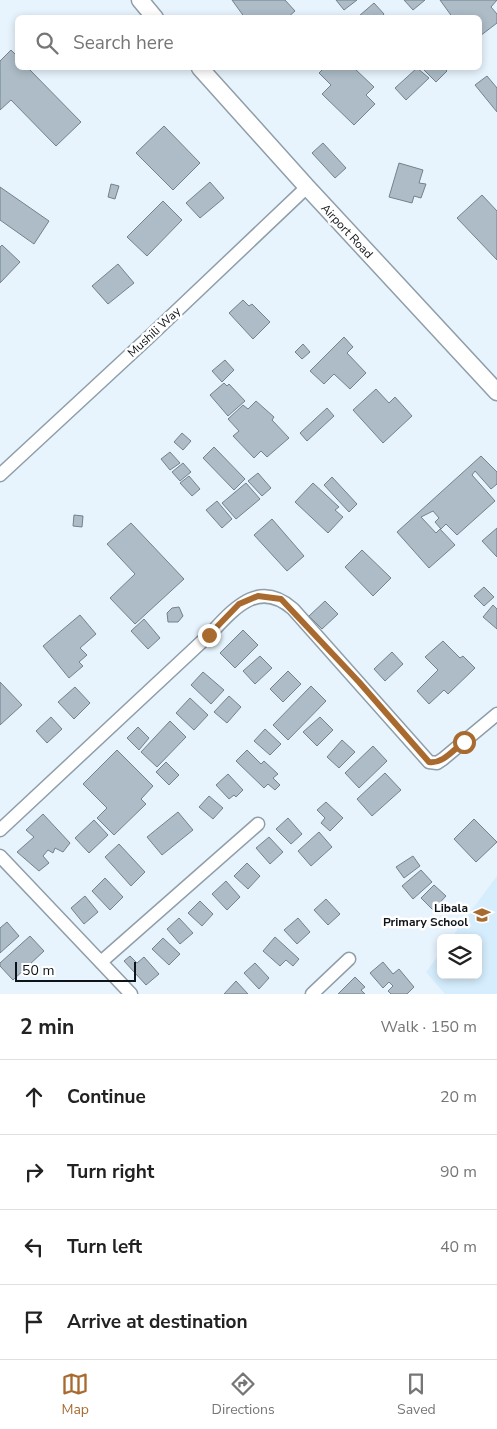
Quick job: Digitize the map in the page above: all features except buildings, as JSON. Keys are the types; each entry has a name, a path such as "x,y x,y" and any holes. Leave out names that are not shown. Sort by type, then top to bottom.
{"street":[{"path":"140,0 153,15"},
{"name":"Airport Road","path":"202,70 307,187 497,392"},
{"name":"Mushili Way","path":"0,475 307,187"},
{"path":"0,830 209,635 239,604 258,596 281,599 292,609 429,762 436,763 443,759 497,714"},
{"path":"101,962 258,824"},
{"path":"0,856 131,994"},
{"path":"312,994 349,959"}],"shaded area":[{"name":"Libala Primary School","path":"497,876 497,994 445,994 426,972 437,957 437,979 482,979 482,934 454,934"}],"place":[{"name":"Libala Primary School","path":"482,915"}],"route":[{"path":"209,635 239,604 258,596 281,599 359,682 429,762 436,763 443,759 464,742"}]}
